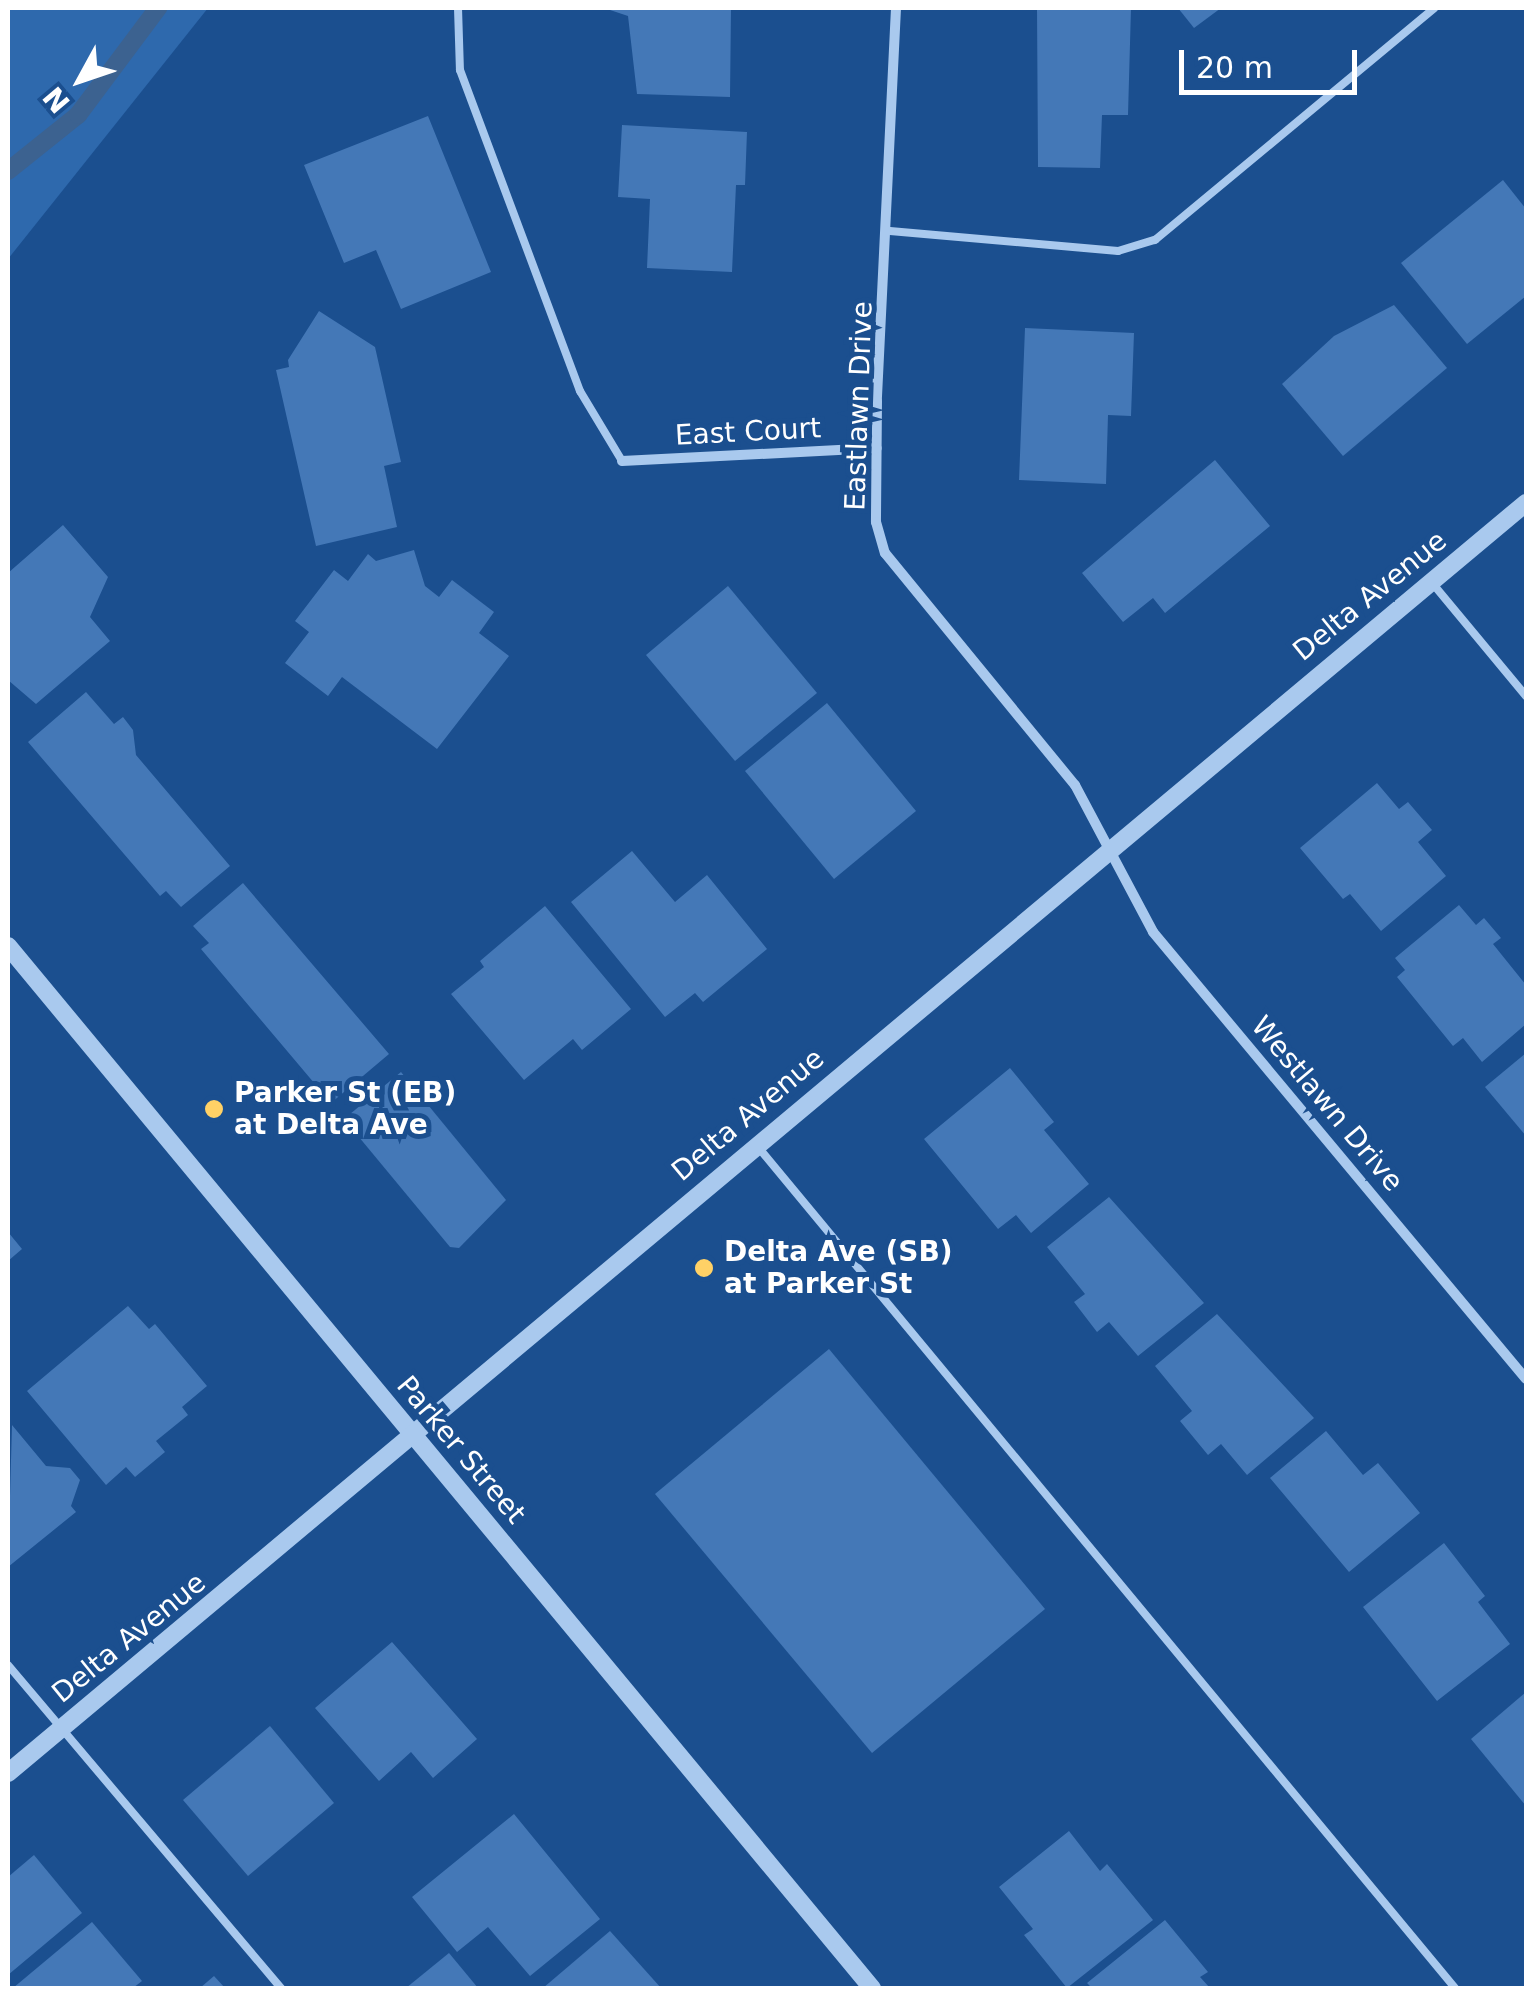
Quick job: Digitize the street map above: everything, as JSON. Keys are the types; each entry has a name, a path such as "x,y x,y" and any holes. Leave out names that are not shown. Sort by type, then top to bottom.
{"street":[{"name":"Eastlawn Drive","path":"896,8 876,522 885,554 1075,784 1108,848"},
{"name":"East Court","path":"622,462 877,448"},
{"name":"Delta Avenue","path":"8,1773 414,1437 1108,848 1526,503"},
{"name":"Westlawn Drive","path":"1108,848 1154,932 1526,1380"},
{"name":"Parker Street","path":"8,946 872,1988"}],"lane":[{"path":"458,8 460,70 580,391 622,462"},
{"path":"890,232 1118,251 1155,240 1434,8"},
{"path":"1431,582 1526,696"},
{"path":"756,1143 1455,1988"},
{"path":"8,1665 282,1988"}],"shaded area":[{"path":"8,8 208,8 8,259"}],"building":[{"path":"604,8 731,8 730,97 637,94 628,16"},
{"path":"1037,8 1131,8 1128,115 1102,115 1100,168 1038,167"},
{"path":"1178,8 1221,8 1194,28"},
{"path":"428,116 491,272 401,309 376,250 344,263 304,165"},
{"path":"622,125 747,132 745,185 736,185 732,272 647,268 650,199 618,197"},
{"path":"1503,180 1526,209 1526,296 1467,344 1401,263"},
{"path":"1394,305 1447,368 1343,456 1282,384 1334,336"},
{"path":"319,311 375,347 401,462 384,466 397,527 316,546 276,370 289,367 288,360"},
{"path":"1025,328 1134,333 1131,416 1108,415 1106,484 1019,480"},
{"path":"1215,460 1270,526 1165,613 1153,598 1123,622 1082,573"},
{"path":"63,525 108,577 90,617 110,641 36,704 8,680 8,573"},
{"path":"414,550 425,586 439,597 452,580 494,612 479,633 509,656 437,749 342,677 328,696 285,663 309,632 295,621 334,570 348,581 368,554 376,561"},
{"path":"728,586 817,693 735,761 646,655"},
{"path":"86,692 114,724 123,717 133,730 136,755 230,866 181,907 166,891 160,896 28,742"},
{"path":"827,703 916,811 834,879 745,771"},
{"path":"1377,783 1399,809 1408,802 1432,830 1418,842 1446,876 1381,931 1350,894 1343,899 1300,848"},
{"path":"632,851 675,902 707,875 767,949 703,1002 695,993 665,1017 571,902"},
{"path":"243,883 389,1054 331,1103 201,949 209,943 193,926"},
{"path":"1459,905 1476,925 1484,918 1501,938 1493,944 1526,985 1526,1024 1482,1062 1463,1038 1453,1046 1397,977 1405,970 1395,958"},
{"path":"545,906 631,1009 582,1050 573,1039 524,1080 451,994 484,967 480,961"},
{"path":"1526,1053 1526,1136 1485,1087"},
{"path":"1010,1068 1054,1122 1044,1130 1089,1184 1031,1233 1016,1215 998,1229 924,1139"},
{"path":"401,1072 506,1200 459,1248 450,1247 344,1119"},
{"path":"1109,1197 1204,1303 1138,1356 1109,1322 1097,1332 1074,1302 1085,1294 1047,1247"},
{"path":"8,1232 22,1249 8,1261"},
{"path":"128,1306 149,1329 155,1324 207,1386 182,1407 188,1415 156,1441 165,1452 135,1477 126,1467 106,1485 27,1391"},
{"path":"1217,1314 1314,1418 1247,1475 1221,1444 1208,1455 1180,1421 1192,1411 1155,1366"},
{"path":"829,1349 1045,1609 872,1753 655,1494"},
{"path":"12,1425 46,1466 70,1468 80,1480 71,1506 76,1512 8,1567"},
{"path":"1326,1431 1363,1475 1378,1463 1420,1513 1349,1572 1270,1478"},
{"path":"1444,1543 1485,1596 1478,1602 1510,1644 1437,1701 1363,1607"},
{"path":"392,1642 477,1739 433,1778 411,1752 379,1781 315,1708"},
{"path":"1526,1692 1526,1806 1471,1739"},
{"path":"270,1726 334,1803 248,1876 183,1800"},
{"path":"514,1814 600,1919 530,1976 488,1927 457,1952 412,1897"},
{"path":"1069,1831 1100,1871 1107,1864 1153,1920 1067,1988 1024,1935 1033,1929 999,1887"},
{"path":"34,1855 82,1913 8,1975 8,1877"},
{"path":"1165,1920 1208,1972 1200,1977 1210,1988 1092,1988 1087,1983"},
{"path":"92,1922 142,1981 133,1988 13,1988"},
{"path":"610,1931 661,1988 543,1988"},
{"path":"449,1953 478,1988 406,1988"},
{"path":"214,1976 225,1988 200,1988"}],"waterway":[{"path":"8,171 78,115 158,8"}],"place":[{"name":"Parker St (EB) at Delta Ave","path":"214,1109"},
{"name":"Delta Ave (SB) at Parker St","path":"704,1268"}]}
